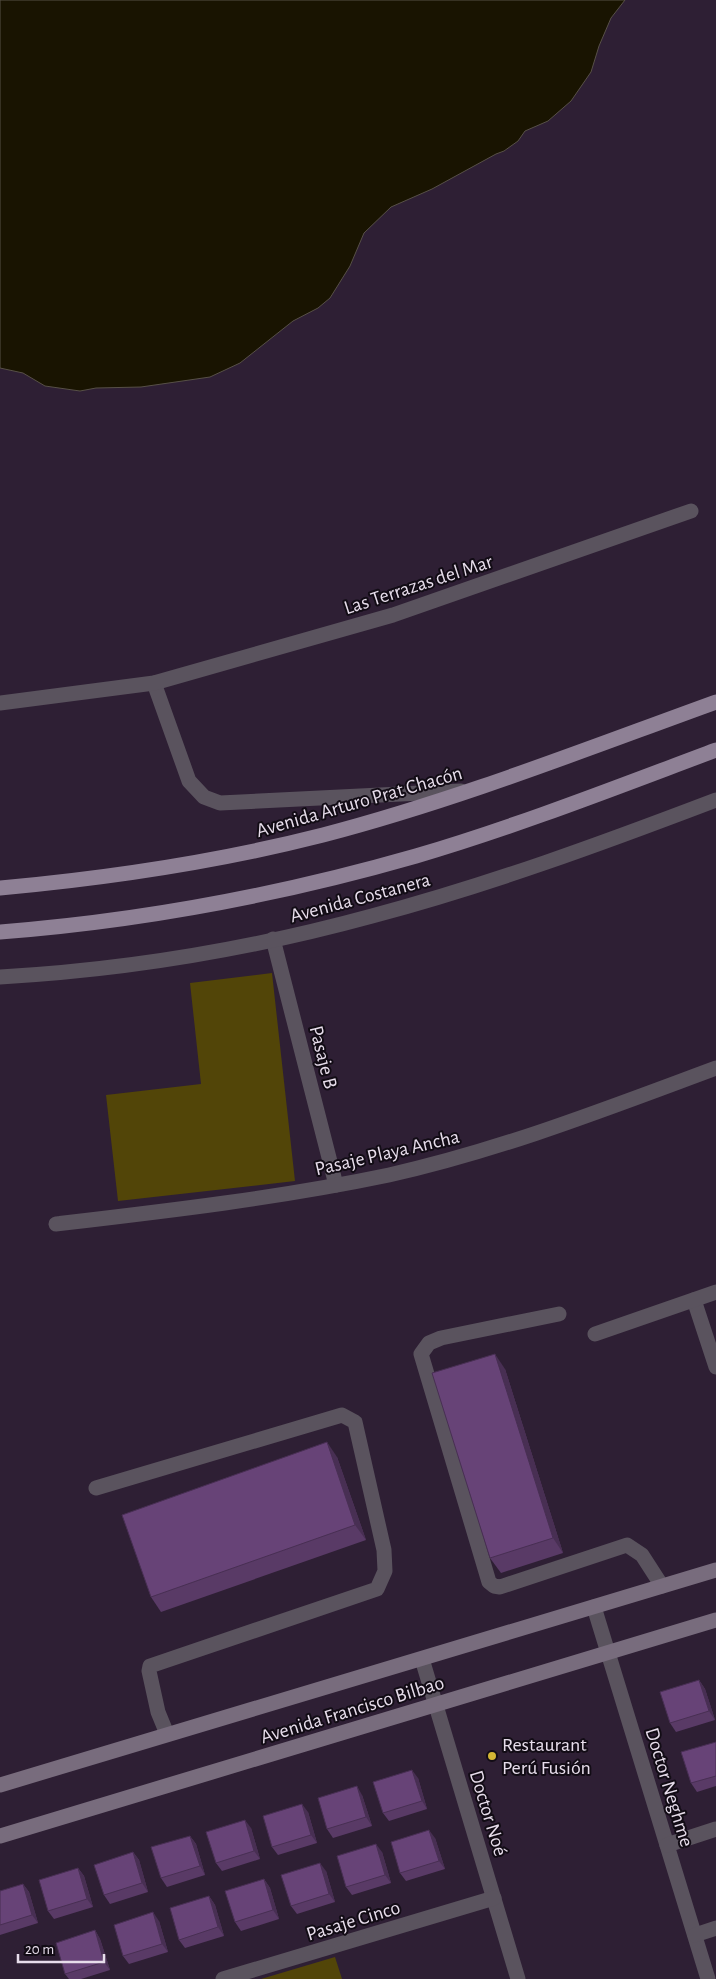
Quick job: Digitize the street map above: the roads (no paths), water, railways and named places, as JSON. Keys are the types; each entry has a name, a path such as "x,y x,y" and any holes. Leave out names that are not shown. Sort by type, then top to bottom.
{"main road":[{"name":"Avenida Arturo Prat Chacón","path":"0,888 68,882 154,870 239,854 323,835 470,791 716,702"},
{"path":"0,932 58,927 149,915 329,880 504,828 716,750"},
{"name":"Avenida Francisco Bilbao","path":"0,1785 716,1570"},
{"name":"Avenida Francisco Bilbao","path":"0,1836 716,1620"}],"street":[{"name":"Las Terrazas del Mar","path":"0,703 154,683 393,615 691,511"},
{"path":"154,683 189,781 204,797 213,801 220,803 470,791"},
{"name":"Avenida Costanera","path":"0,977 113,967 189,956 273,940 372,916 452,893 617,837 716,800"},
{"name":"Pasaje B","path":"273,940 336,1185"},
{"name":"Pasaje Playa Ancha","path":"56,1224 224,1204 390,1174 510,1142 573,1121 716,1068"},
{"path":"595,1334 716,1292"},
{"path":"694,1300 716,1367"},
{"path":"558,1314 441,1338 430,1343 422,1354 489,1582 494,1586 500,1587 627,1545 642,1555 662,1586"},
{"path":"96,1488 342,1414 355,1422 384,1550 385,1571 377,1589 150,1666 149,1671 158,1712 166,1734"},
{"name":"Doctor Neghme","path":"594,1607 708,1979"},
{"name":"Doctor Noé","path":"422,1658 518,1979"},
{"path":"667,1845 716,1829"},
{"name":"Pasaje Cinco","path":"224,1979 494,1898"},
{"path":"695,1935 716,1928"}],"place":[{"name":"Restaurant Perú Fusión","path":"492,1756"}]}
